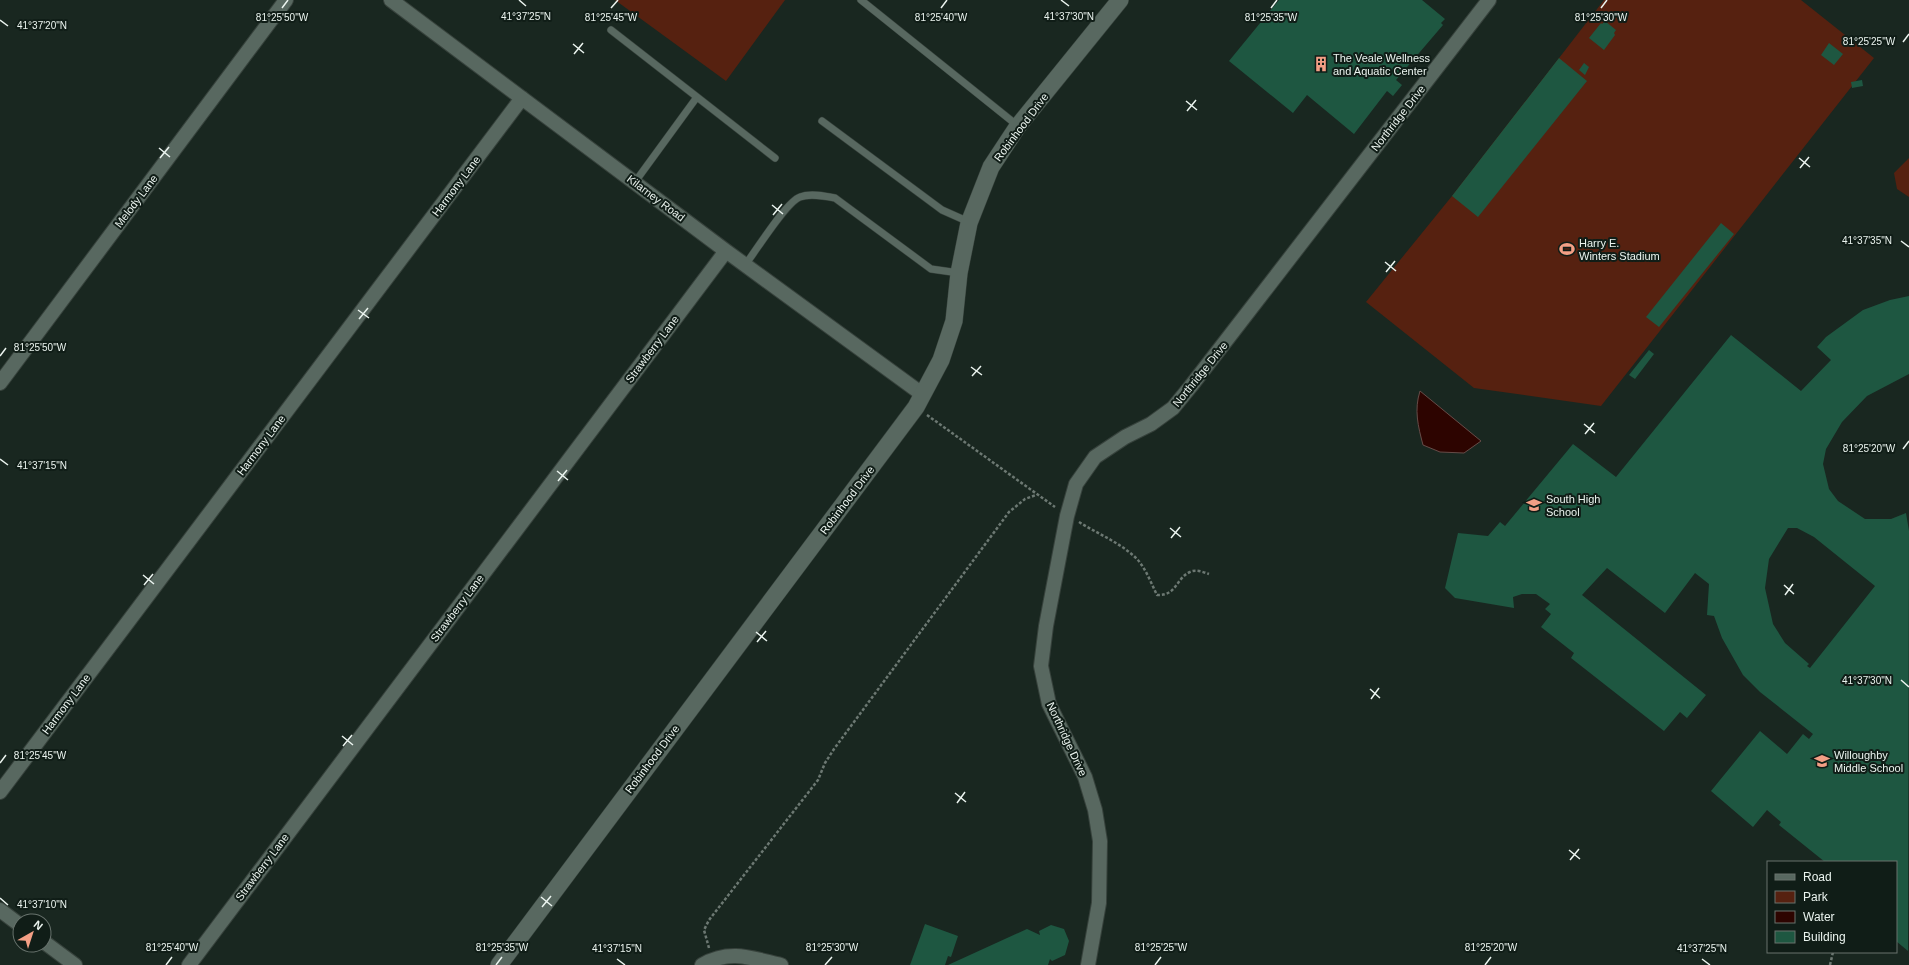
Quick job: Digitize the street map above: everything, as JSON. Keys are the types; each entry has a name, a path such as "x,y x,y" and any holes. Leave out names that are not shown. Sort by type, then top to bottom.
{"street":[{"name":"Melody Lane","path":"0,383 286,0"},
{"name":"Kilarney Road","path":"391,0 726,251 922,394"},
{"name":"Robinhood Drive","path":"499,965 916,407 941,360 954,321 959,273 970,222 991,167 1018,126 1120,0"},
{"name":"Northridge Drive","path":"1088,965 1099,903 1100,841 1095,810 1085,777 1049,704 1041,666 1046,626 1067,516 1076,484 1095,457 1125,437 1151,424 1173,408 1489,0"},
{"name":"Harmony Lane","path":"0,792 522,98"},
{"name":"Strawberry Lane","path":"189,965 726,251"},
{"path":"0,910 12,919"},
{"path":"52,948 75,965"},
{"path":"708,962 725,956 747,956 780,965"}],"lane":[{"path":"861,0 1018,126"},
{"path":"611,30 775,158"},
{"path":"635,182 697,97"},
{"path":"822,122 942,210 970,222"},
{"path":"745,265 789,205 800,197 818,195 835,198 931,269 959,273"}],"path":[{"path":"708,962 704,930 709,920 818,780 825,763 834,749 1009,512 1025,499 1036,494"},
{"path":"1830,965 1833,953"}],"green space":[{"path":"615,0 785,0 726,81"},
{"name":"Harry E. Winters Stadium","path":"1604,0 1801,0 1874,58 1601,406 1474,388 1366,302 1452,196"},
{"path":"1909,158 1909,197 1897,189 1894,173"}],"water":[{"path":"1420,391 1481,441 1464,453 1440,452 1423,445 1418,425 1417,411"}],"building":[{"name":"The Veale Wellness and Aquatic Center","path":"1279,0 1422,0 1445,19 1441,23 1443,25 1396,80 1402,85 1393,96 1387,91 1354,134 1307,95 1293,113 1229,61"},
{"path":"1605,21 1616,30 1614,33 1615,35 1604,50 1589,38 1601,23 1602,24"},
{"path":"1829,43 1843,54 1834,65 1821,55"},
{"path":"1559,58 1587,81 1478,217 1452,196"},
{"path":"1584,63 1589,67 1585,75 1579,70"},
{"path":"1862,80 1863,86 1852,88 1851,82"},
{"path":"1721,223 1734,234 1659,327 1646,317"},
{"path":"1909,296 1909,374 1867,396 1842,422 1826,449 1823,464 1829,489 1838,501 1865,519 1891,519 1906,513 1909,531 1908,951 1897,942 1897,861 1824,861 1779,825 1781,822 1767,810 1753,827 1711,791 1760,731 1787,754 1803,734 1809,739 1813,734 1760,692 1743,675 1722,638 1714,616 1707,615 1709,584 1695,573 1665,613 1607,568 1582,595 1706,695 1687,718 1680,712 1664,731 1571,658 1574,653 1541,627 1551,614 1545,609 1550,604 1536,594 1522,594 1513,597 1514,608 1455,598 1445,588 1458,533 1488,536 1500,522 1505,526 1573,444 1616,477 1731,335 1801,391 1831,360 1817,347 1826,337 1863,310 1890,300","holes":["1788,528 1797,528 1814,537 1875,586 1810,668 1807,666 1809,664 1785,643 1773,624 1765,588 1769,559"]},
{"path":"1649,350 1654,354 1635,379 1629,375"},
{"path":"925,924 958,936 951,957 948,956 945,965 910,965"},
{"path":"1051,925 1064,929 1069,941 1065,955 1052,961 1050,959 1048,965 948,965 1027,929 1040,935 1039,931"}],"place":[{"name":"The Veale Wellness and Aquatic Center","path":"1321,64"},
{"name":"Harry E. Winters Stadium","path":"1567,249"},
{"name":"South High School","path":"1534,505"},
{"name":"Willoughby Middle School","path":"1822,761"}]}
